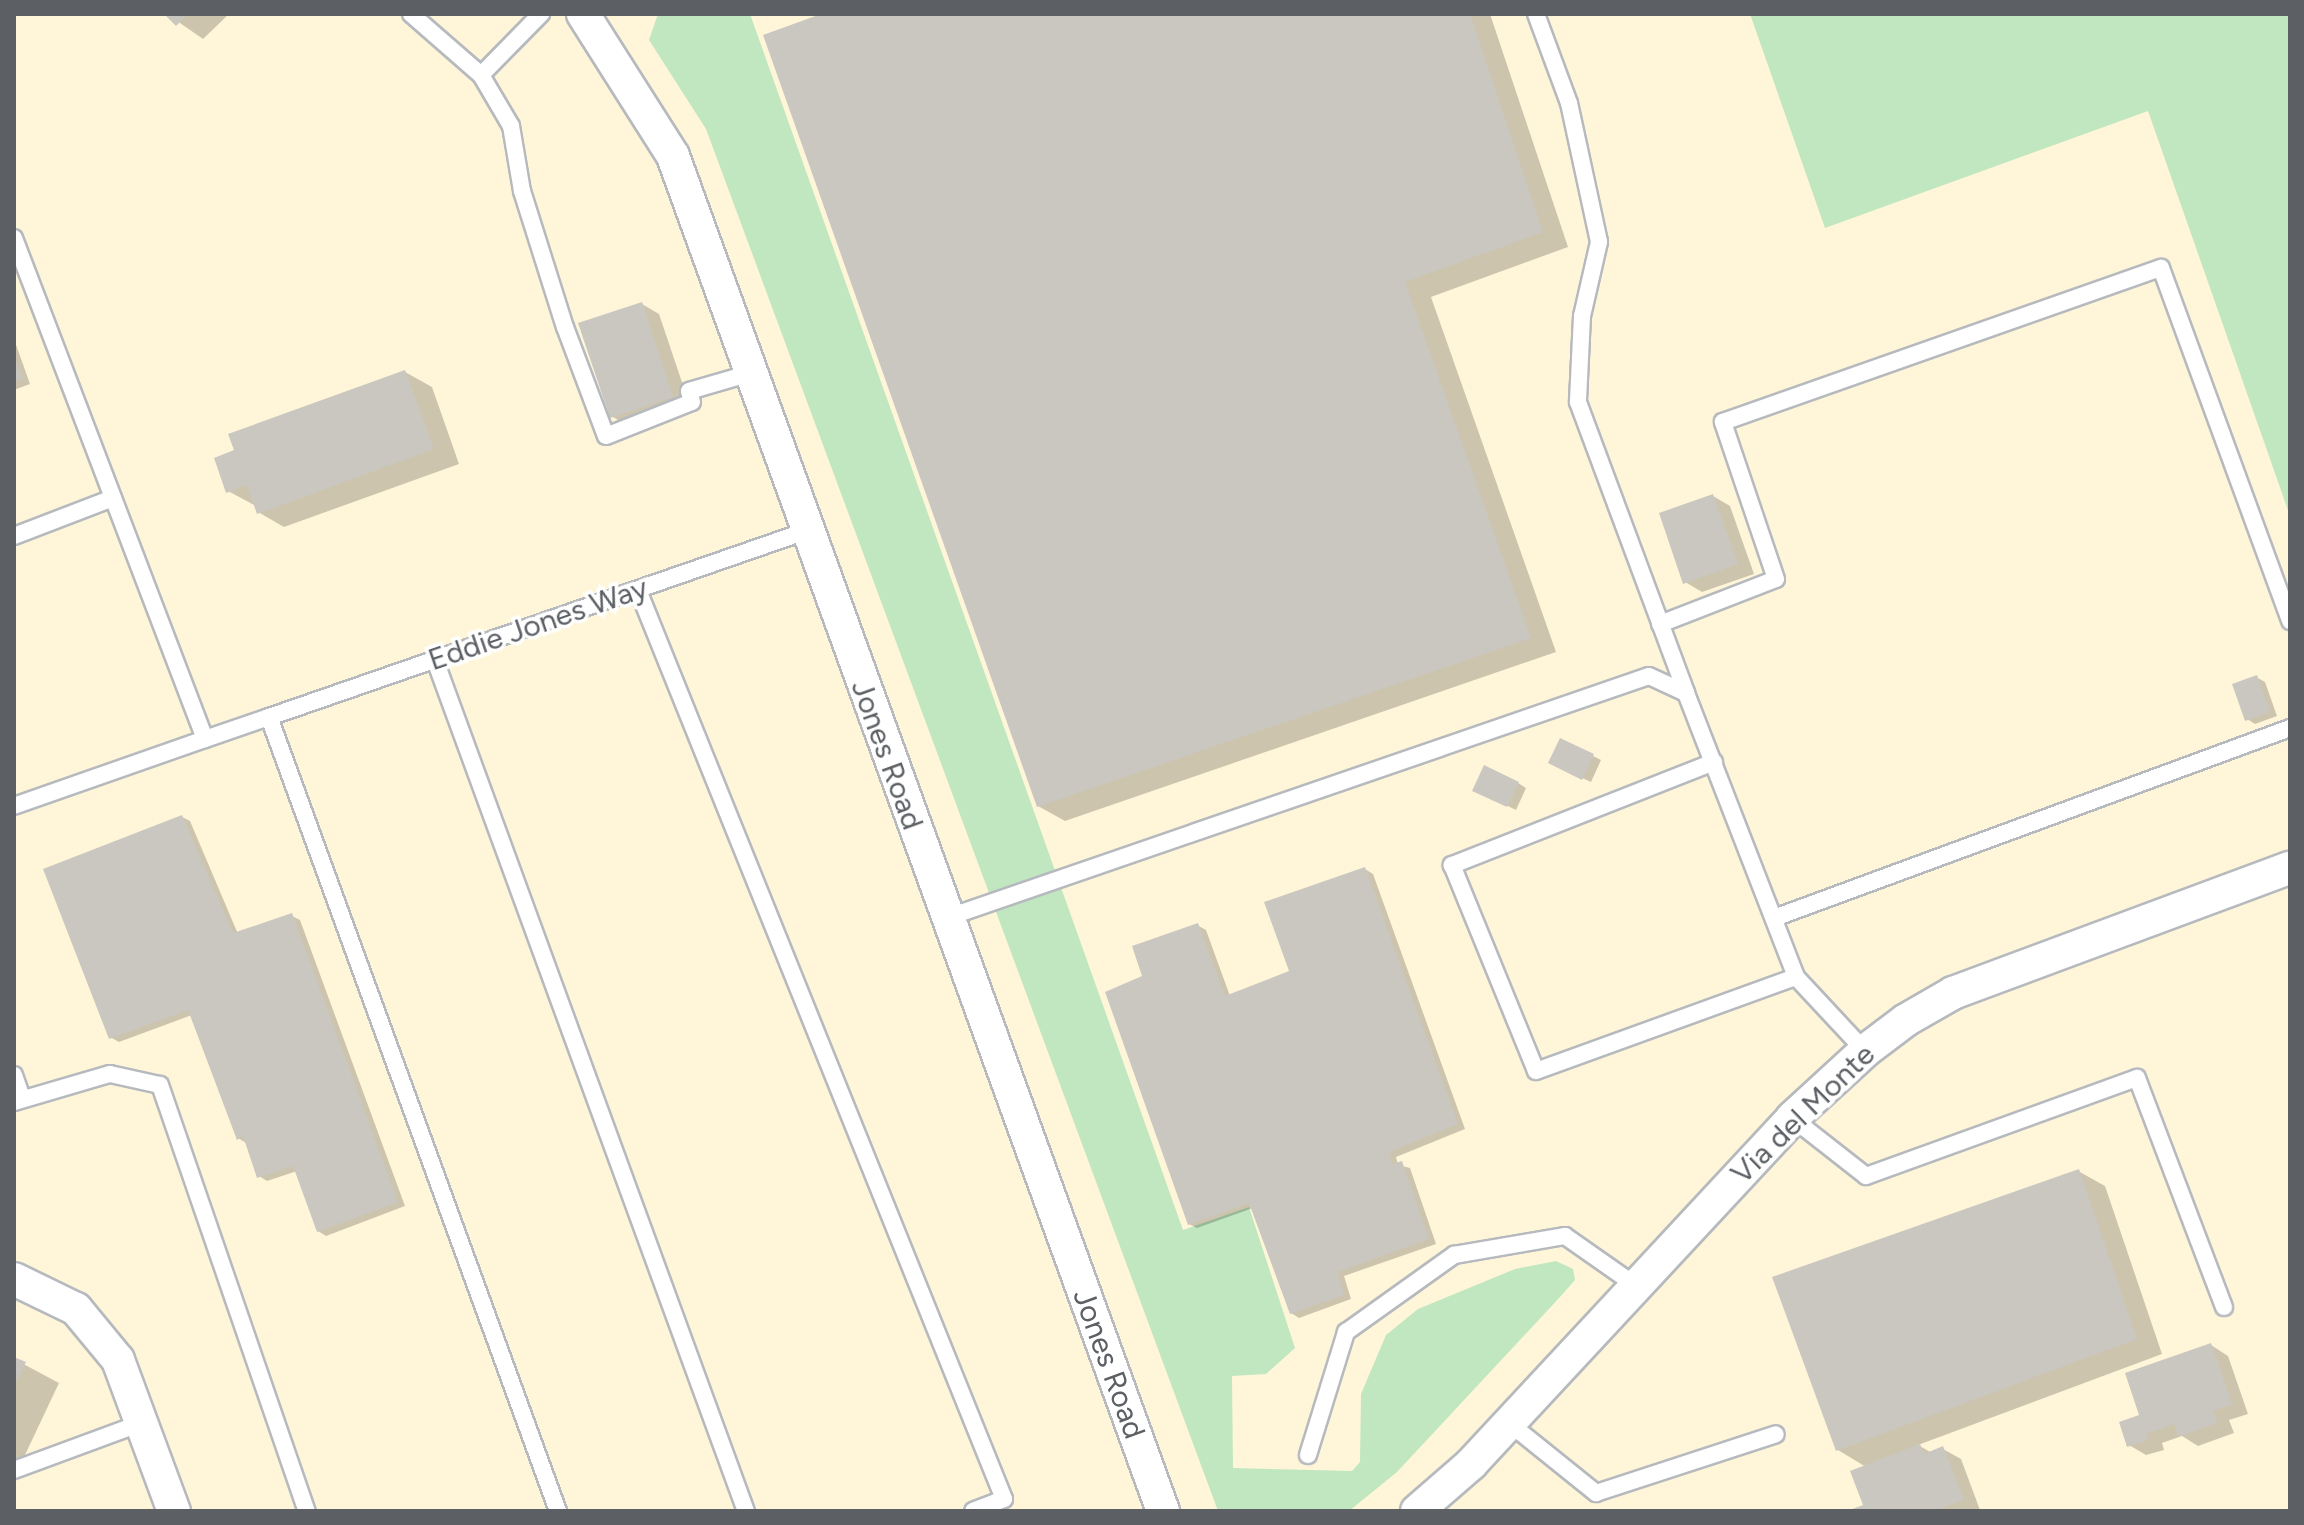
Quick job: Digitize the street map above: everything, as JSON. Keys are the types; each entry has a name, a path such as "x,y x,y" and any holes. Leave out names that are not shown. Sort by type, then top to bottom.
{"street":[{"name":"Jones Road","path":"593,17 673,156 806,531 1163,1511"},
{"name":"Via del Monte","path":"1417,1511 1471,1464 1792,1118 1865,1051 1906,1020 1953,993 2290,868"},
{"path":"14,1279 76,1309 118,1360 174,1511"}],"lane":[{"path":"411,14 481,75 511,126 522,191 565,327 606,436 692,402 689,391 751,373"},
{"path":"481,75 541,14"},
{"path":"1536,14 1569,103 1599,242 1582,316 1578,402 1796,977 1865,1051"},
{"path":"14,238 205,739"},
{"path":"1660,624 1776,579 1723,422 2161,268 2290,621"},
{"path":"14,536 113,498"},
{"name":"Eddie Jones Way","path":"14,806 806,531"},
{"path":"638,590 1004,1499 973,1511"},
{"path":"435,660 746,1511"},
{"path":"946,918 1649,676 1686,693"},
{"path":"269,717 558,1511"},
{"path":"1774,918 2290,728"},
{"path":"1714,762 1452,865 1536,1071 1796,977"},
{"path":"14,1075 18,1100 110,1074 160,1085 307,1511"},
{"path":"1792,1118 1866,1176 2137,1078 2224,1307"},
{"path":"1308,1455 1346,1332 1454,1255 1565,1236 1635,1285"},
{"path":"14,1470 141,1423"},
{"path":"1509,1423 1596,1493 1776,1434"}],"shaded area":[{"path":"14,14 2290,14 2290,1511 14,1511"}],"green space":[{"path":"658,14 750,14 1183,1230 1249,1207 1295,1348 1266,1374 1232,1376 1233,1468 1352,1471 1360,1462 1361,1394 1386,1335 1418,1309 1515,1269 1556,1261 1573,1269 1575,1280 1560,1297 1397,1472 1349,1511 1218,1511 706,129 649,40"},
{"path":"1750,14 2290,14 2290,516 2148,111 1825,228"}],"building":[{"path":"164,14 188,14 176,26"},
{"path":"821,14 1470,14 1543,232 1405,282 1531,638 1037,807 763,35"},
{"path":"642,302 673,397 610,418 578,323"},
{"path":"14,355 23,379 14,383"},
{"path":"405,370 434,449 257,514 247,485 226,493 214,458 234,450 228,434"},
{"path":"1713,494 1738,564 1683,584 1659,513"},
{"path":"2257,675 2270,712 2245,721 2232,684"},
{"path":"1560,738 1594,754 1582,780 1548,763"},
{"path":"1484,765 1519,782 1507,807 1472,791"},
{"path":"182,815 233,933 292,913 398,1202 317,1232 293,1166 257,1178 243,1136 237,1140 188,1010 109,1039 43,869"},
{"path":"1365,867 1458,1124 1389,1152 1392,1164 1402,1161 1429,1239 1337,1272 1344,1295 1290,1314 1249,1203 1188,1225 1105,992 1142,976 1132,946 1198,923 1225,996 1289,971 1264,902"},
{"path":"2079,1169 2137,1339 1836,1451 1772,1277"},
{"path":"2211,1343 2232,1404 2213,1411 2217,1423 2178,1437 2174,1424 2146,1434 2148,1440 2127,1447 2119,1422 2139,1415 2125,1373"},
{"path":"14,1357 26,1362 14,1387"},
{"path":"1920,1444 1924,1454 1943,1446 1964,1500 1934,1511 1847,1511 1863,1505 1850,1471"}]}
